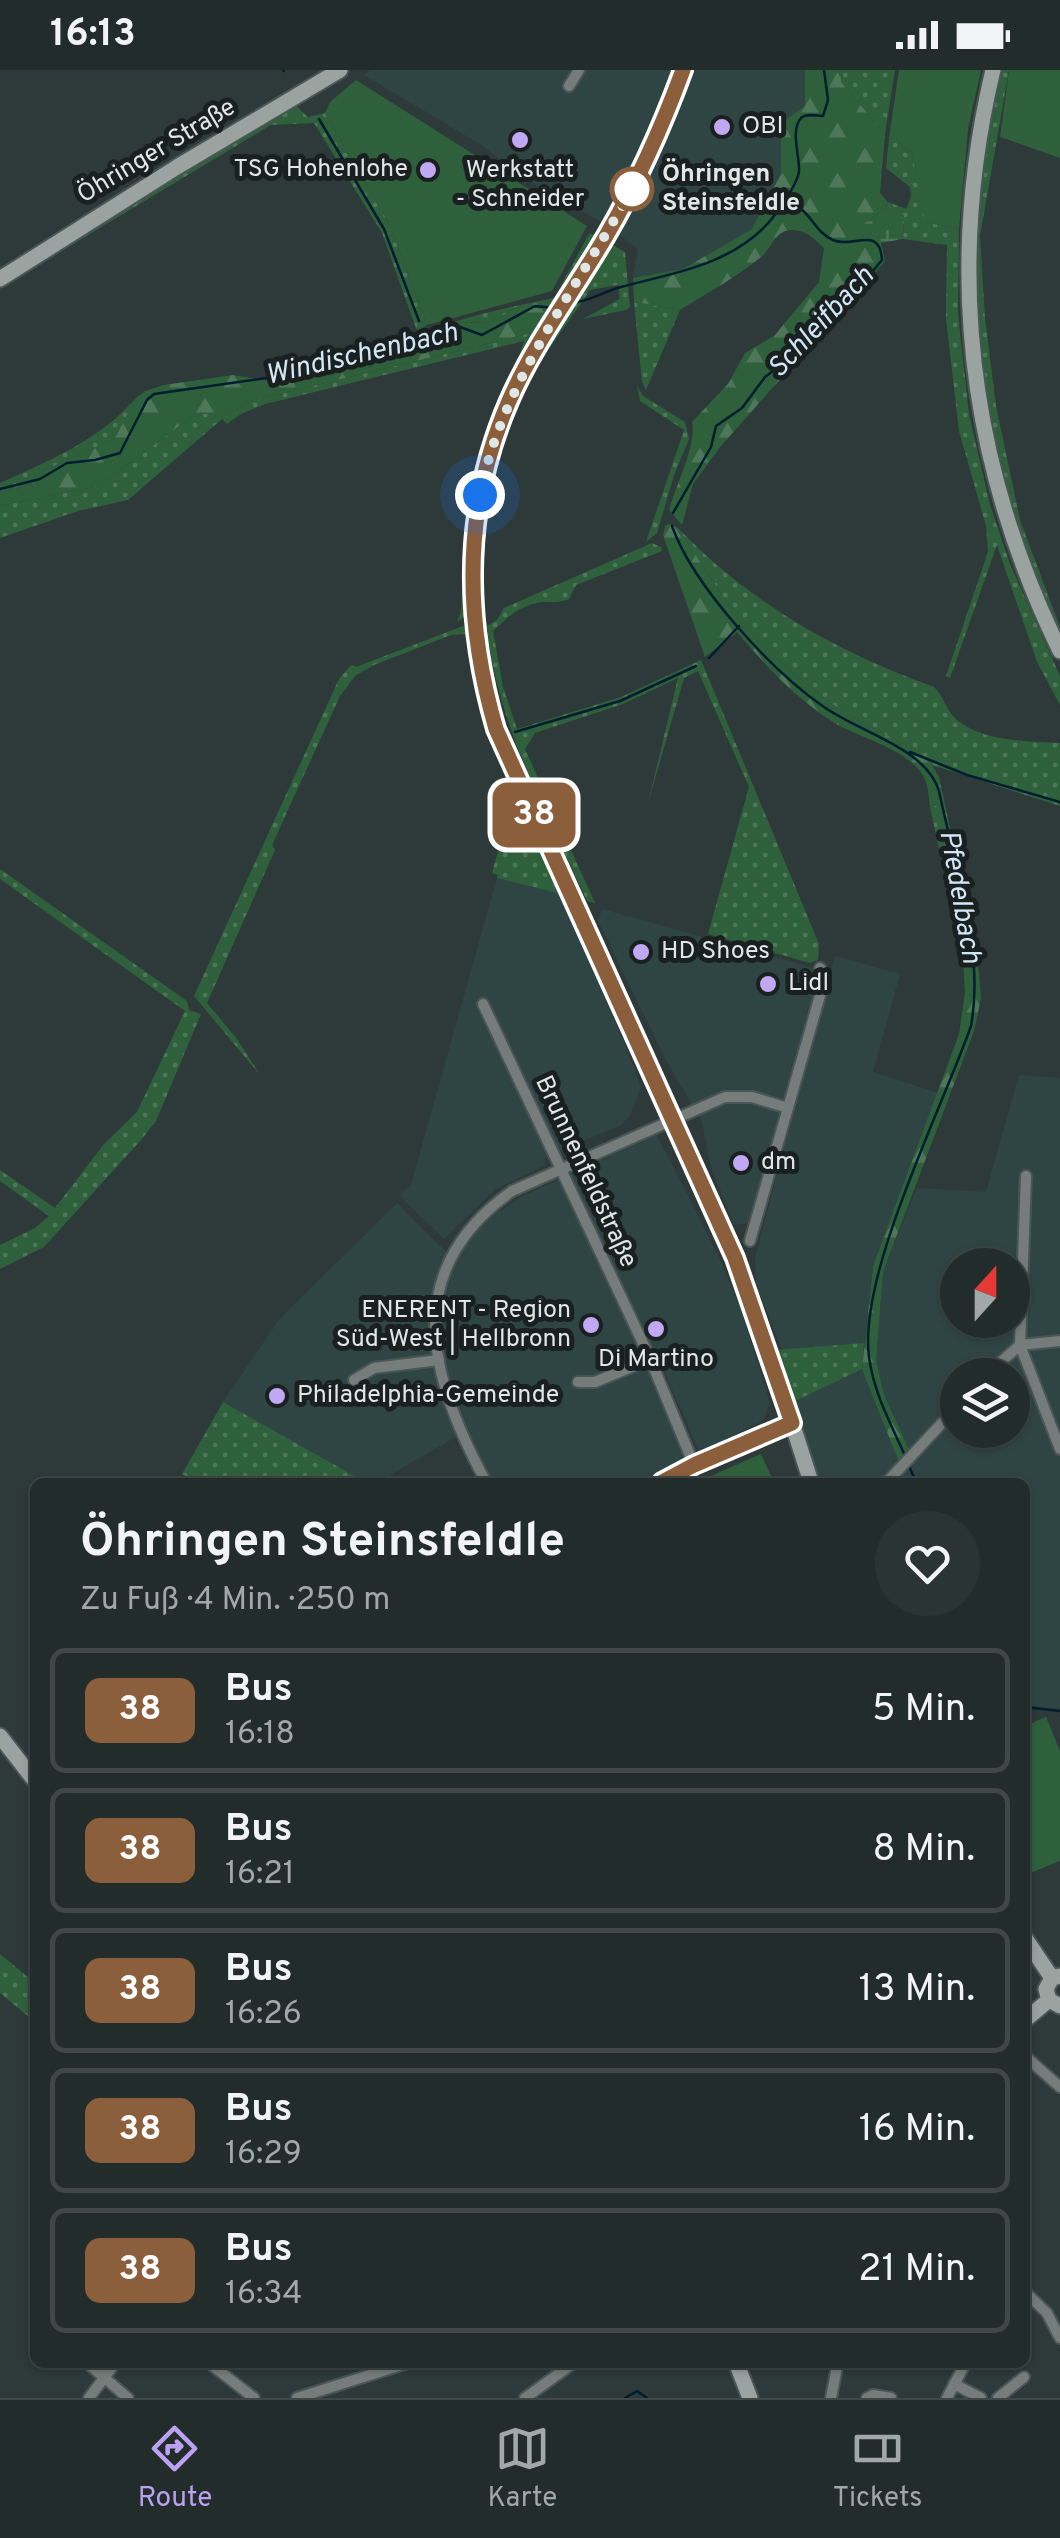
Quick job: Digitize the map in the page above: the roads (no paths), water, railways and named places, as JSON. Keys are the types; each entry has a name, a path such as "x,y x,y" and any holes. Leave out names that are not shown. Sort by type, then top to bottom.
{"street":[{"name":"Öhringer Straße","path":"0,279 176,167 340,70"},
{"path":"568,86 579,70"},
{"path":"683,70 632,190 529,362 495,438 476,520 472,589 482,679 496,729 735,1258 810,1478"},
{"path":"993,70 983,112 969,222 973,363 1000,501 1021,562 1060,651"},
{"path":"750,1241 821,992 824,975 820,968"},
{"name":"Brunnenfeldstraße","path":"483,1004 651,1359 694,1465"},
{"path":"484,1478 448,1401 434,1322 437,1296 452,1252 484,1211 512,1191 725,1097 738,1095 788,1108"},
{"path":"1026,1176 1020,1345 1060,1449"},
{"path":"1005,1358 1020,1345 1060,1342"},
{"path":"578,1382 595,1382 651,1359"},
{"path":"354,1380 374,1368 439,1360"},
{"path":"670,1478 792,1423"},
{"path":"892,1478 940,1425"},
{"path":"0,1736 30,1775"},
{"path":"1030,1945 1053,1975 1046,1989 1054,2003 1030,2017"},
{"path":"1030,2060 1060,2087"},
{"path":"1030,2297 1047,2313 1060,2338"},
{"path":"93,2368 128,2398"},
{"path":"89,2398 112,2368"},
{"path":"224,2368 254,2398"},
{"path":"298,2398 392,2368"},
{"path":"525,2398 568,2368"},
{"path":"738,2368 750,2398"},
{"path":"831,2398 837,2368"},
{"path":"947,2398 963,2368"},
{"path":"998,2398 1024,2377"},
{"path":"954,2384 980,2398"},
{"path":"868,2398 891,2398"}],"waterway":[{"name":"Windischenbach","path":"571,303 706,263 727,254 762,229 798,176 798,123 806,116 823,116 828,100 824,70"},
{"path":"319,119 384,229 419,321"},
{"name":"Schleifbach","path":"673,513 711,447 716,426 742,408 765,377 789,359 817,323 849,300 882,260 876,243 833,240 787,200"},
{"name":"Windischenbach","path":"0,489 40,479 67,463 120,453 147,400 154,394 302,373 321,361 438,337 460,327 482,335 535,306 554,308"},
{"name":"Pfedelbach","path":"672,526 697,575 736,626 781,672 824,707 907,752 932,776 939,791 966,908 974,998 971,1026 889,1238 869,1322 869,1357 875,1384 906,1458"},
{"path":"709,658 739,626"},
{"path":"515,732 620,701 696,666"},
{"path":"910,752 967,775 1060,802"},
{"name":"Pfedelbach","path":"909,1466 914,1478"},
{"name":"Pfedelbach","path":"1030,1708 1060,1711"},
{"name":"Pfedelbach","path":"625,2398 637,2391 647,2398"}],"place":[{"name":"OBI","path":"722,127"},
{"name":"Werkstatt - Schneider","path":"520,140"},
{"name":"TSG Hohenlohe","path":"428,170"},
{"name":"Öhringen Steinsfeldle","path":"632,189"},
{"name":"HD Shoes","path":"641,952"},
{"name":"Lidl","path":"768,984"},
{"name":"dm","path":"741,1163"},
{"name":"ENERENT - Region Süd-West | Hellbronn","path":"591,1325"},
{"name":"Di Martino","path":"656,1329"},
{"name":"Philadelphia-Gemeinde","path":"277,1396"}]}
